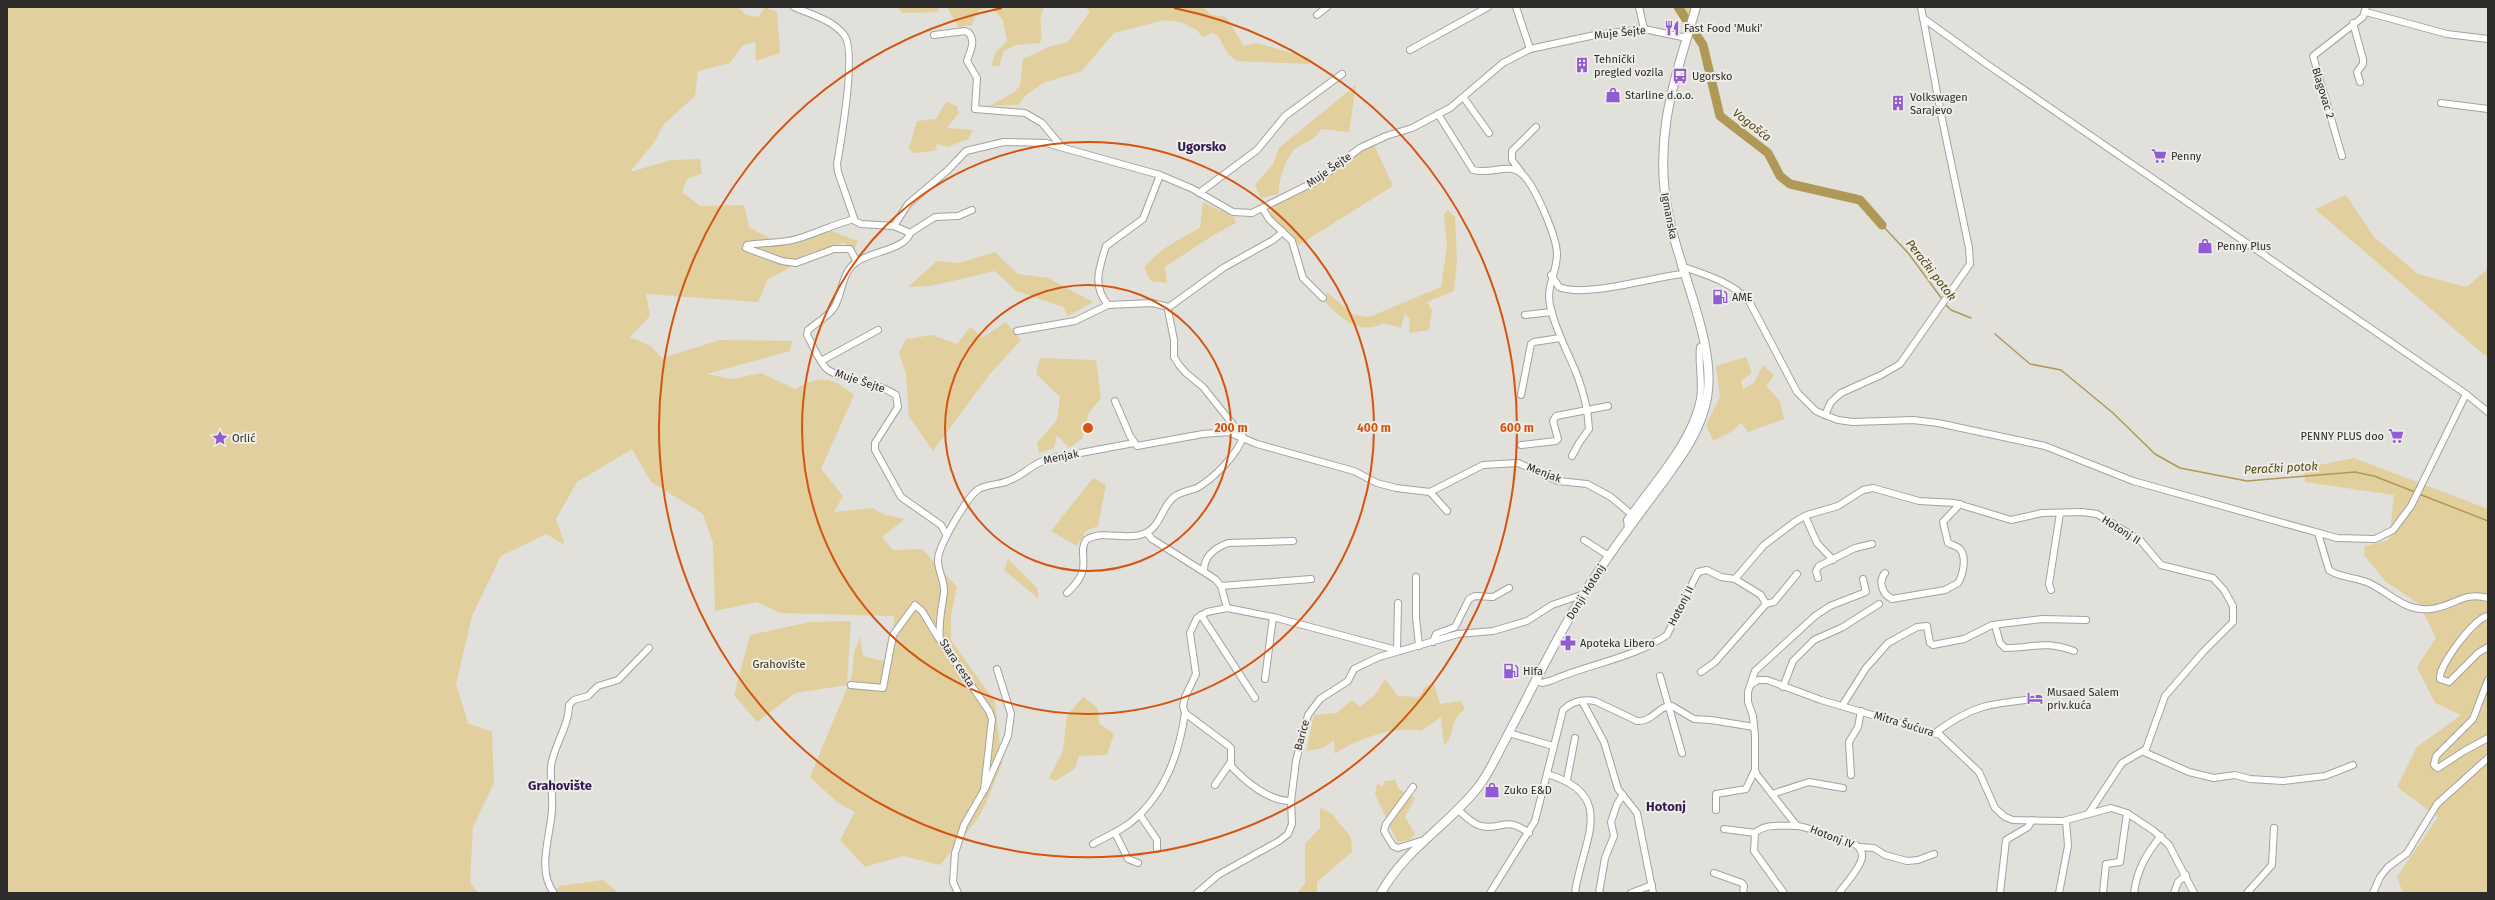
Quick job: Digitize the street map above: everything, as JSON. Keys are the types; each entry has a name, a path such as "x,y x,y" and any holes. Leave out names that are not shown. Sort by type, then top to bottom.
{"main road":[{"name":"Igmanska","path":"1696,7 1667,109 1662,159 1667,208 1682,270 1705,345 1709,386 1700,423"},
{"name":"Donji Hotonj","path":"1382,893 1396,870 1424,840 1457,810 1479,786 1584,594 1608,556 1673,468 1700,423"}],"street":[{"path":"794,7 836,26 846,36 849,46 846,104 837,164 838,172 854,219 861,224 894,226 910,233"},
{"path":"1317,15 1327,7"},
{"path":"1410,50 1488,7"},
{"path":"1516,7 1530,49"},
{"path":"1639,7 1644,29"},
{"path":"1825,415 1831,402 1841,393 1881,375 1900,364 1967,270 1970,255 1921,7"},
{"path":"2366,10 2447,34 2488,39"},
{"name":"Blagovac 2","path":"2342,156 2313,56 2354,24 2366,10"},
{"path":"1923,18 1988,65 2466,394 2488,412"},
{"path":"2354,24 2363,62 2357,72 2360,82"},
{"name":"Muje Šejte","path":"894,226 908,204 948,170 966,151 1004,142 1046,143 1160,175 1199,193 1233,212 1246,214 1263,209 1318,180 1360,148 1386,136 1412,128 1438,114 1464,98 1503,63 1530,49 1595,35 1644,29 1687,38"},
{"path":"934,35 965,31 973,37 973,43 967,61 976,78 975,109 1025,113 1042,123 1062,147"},
{"path":"1199,193 1257,150 1285,116 1342,74"},
{"path":"1464,98 1489,133"},
{"path":"2441,103 2488,110"},
{"path":"1438,114 1474,170 1484,173 1510,168 1521,174"},
{"path":"1536,126 1510,155 1521,174 1534,191 1556,244 1556,262 1551,275 1549,296 1560,338 1578,376 1588,410 1590,429 1578,443 1572,456"},
{"path":"1108,305 1100,295 1097,288 1106,246 1143,219 1148,212 1160,175"},
{"path":"1263,209 1292,241 1303,278 1323,298"},
{"name":"Muje Šejte","path":"946,534 940,525 902,497 875,450 875,443 898,407 896,394 886,388 863,383 828,370 821,361 807,332 836,306 843,278 857,262 878,251 904,244 909,238 910,233 935,217 958,216 972,210"},
{"path":"854,219 831,225 800,238 772,244 747,245 746,248 775,259 796,263 834,249 846,247 850,249 857,262"},
{"path":"1017,331 1075,321 1108,305 1152,303 1169,307 1210,276 1273,240 1283,232"},
{"path":"1551,275 1558,287 1578,289 1633,284 1682,270 1727,282 1738,290 1748,301 1757,315 1797,392 1816,411 1825,415 1838,420 1853,422 1913,420 1938,423 2040,445 2063,452 2133,481 2337,538 2375,539 2393,530 2410,506 2466,394"},
{"name":"Menjak","path":"1169,307 1168,315 1174,340 1174,356 1179,365 1203,387 1243,437"},
{"path":"1525,315 1552,312"},
{"name":"Muje Šejte","path":"821,361 878,330"},
{"path":"1521,395 1531,344 1534,342 1560,338"},
{"path":"1628,528 1627,520 1666,465 1692,424 1702,385 1700,347 1705,345"},
{"path":"1115,401 1134,443"},
{"path":"1521,445 1556,441 1558,439 1553,418 1608,406"},
{"name":"Menjak","path":"946,534 978,490 996,483 1008,482 1034,463 1134,443 1141,447 1167,440 1228,432 1257,444 1354,471 1377,483 1396,488 1430,492 1483,465 1518,463 1558,481 1587,484 1611,497 1631,514"},
{"path":"1067,593 1078,582 1083,570 1082,550 1086,540 1097,535 1137,536 1147,533 1159,522 1173,498 1196,488 1211,478 1238,450 1243,437"},
{"name":"Hotonj II","path":"1735,579 1764,545 1805,516 1838,506 1863,490 1872,488 1919,501 1960,504 2012,520 2029,515 2082,512 2097,514 2141,541 2161,565 2213,578 2224,590 2233,606 2234,617 2229,627 2204,650 2165,696 2144,752"},
{"path":"1430,492 1447,510"},
{"path":"1885,573 1881,578 1882,588 1892,599 1945,590 1958,583 1964,558 1960,550 1948,543 1942,526 1943,522 1960,504"},
{"path":"2051,590 2050,584 2060,513"},
{"path":"1805,516 1817,543 1833,560"},
{"path":"1147,533 1152,539 1204,570 1221,586 1227,608"},
{"path":"2318,533 2329,570 2369,583 2409,607 2425,610 2438,608 2469,595 2488,598"},
{"name":"Stara cesta","path":"946,534 938,560 944,590 939,626 940,640 989,711 992,719 984,790"},
{"path":"1584,540 1608,556"},
{"path":"1204,570 1204,562 1208,556 1220,546 1228,543 1293,541"},
{"path":"1818,578 1816,571 1833,560 1855,548 1872,544"},
{"name":"Hotonj II","path":"1536,680 1542,683 1609,662 1658,641 1667,635 1698,572 1707,570 1721,577 1735,579 1761,595 1766,604"},
{"path":"1701,672 1715,662 1766,604 1774,602 1797,574"},
{"path":"1416,577 1416,617 1419,646"},
{"path":"1221,586 1311,579"},
{"path":"1716,810 1716,794 1746,789 1755,770 1754,727 1748,702 1748,692 1752,684 1755,671 1815,616 1830,606 1866,592 1863,579"},
{"name":"Barice","path":"1433,642 1436,634 1455,626 1469,599 1475,596 1494,598 1509,588"},
{"name":"Barice","path":"1197,893 1218,875 1279,841 1288,834 1292,824 1291,801 1296,760 1312,708 1320,699 1348,681 1354,669 1379,657 1399,650 1419,646 1458,634 1493,631 1526,621 1552,605 1584,594"},
{"path":"1093,844 1115,833 1140,815 1159,793 1176,757 1185,713 1183,706 1185,697 1196,674 1190,633 1192,625 1201,615 1227,608 1274,617 1399,650 1398,603"},
{"path":"1783,687 1793,661 1814,640 1843,627 1879,604"},
{"path":"851,685 882,688 893,635 915,605 922,611 940,640"},
{"path":"1201,615 1255,698"},
{"path":"2488,616 2478,619 2469,630 2442,668 2440,679 2449,682 2478,653 2488,647"},
{"path":"1265,679 1274,617"},
{"path":"1842,706 1866,668 1888,642 1900,635 1925,625 1930,643 1938,645 1964,639 1984,627 1995,625 2042,619 2086,620"},
{"path":"1995,625 2000,643 2005,648 2039,644 2058,646 2074,651"},
{"path":"554,893 548,883 546,860 552,810 551,766 569,715 569,705 574,700 588,696 598,686 618,680 649,648"},
{"name":"Stara cesta","path":"958,893 953,882 954,853 964,824 984,790 1008,736 1011,714 997,668"},
{"path":"1660,676 1682,753"},
{"name":"Mitra Šućura","path":"1752,684 1763,680 1842,706 1935,733 1948,740 1980,772 1999,812 2013,820 2066,821 2089,813 2111,808 2127,812 2161,836 2175,855 2194,893"},
{"path":"2488,680 2473,719 2436,756 2434,765 2438,768 2443,767 2464,750 2488,738"},
{"path":"1935,733 1950,722 1981,706 1996,702 2036,699"},
{"path":"1490,893 1530,833 1538,811 1563,710 1570,704 1582,701 1595,701 1637,721 1645,721 1668,706"},
{"path":"1582,701 1601,736 1614,779 1622,795 1637,813 1653,893"},
{"path":"1668,706 1694,719 1754,727"},
{"path":"1851,775 1849,742 1858,727 1861,711"},
{"path":"1185,713 1231,748 1230,763 1215,785"},
{"path":"1509,732 1553,746"},
{"path":"1567,780 1575,738"},
{"path":"2089,813 2122,763 2135,754 2144,752 2189,772 2214,778 2235,775 2250,779 2283,781 2325,776 2353,765"},
{"path":"2373,893 2380,877 2388,867 2407,853 2436,804 2488,758"},
{"path":"1230,763 1244,780 1264,792 1284,801 1291,801"},
{"name":"Hotonj IV","path":"1755,770 1797,826"},
{"path":"1547,774 1567,780 1585,798 1592,818 1575,893"},
{"path":"1772,794 1803,783 1843,788"},
{"name":"Donji Hotonj","path":"1413,787 1386,824 1384,831 1393,846 1398,848 1424,840"},
{"path":"1599,893 1605,858 1614,836 1611,822 1617,804 1622,795"},
{"path":"1457,810 1478,826 1490,827 1506,823 1521,827 1530,833"},
{"path":"2104,893 2106,864 2120,862 2127,812"},
{"path":"1140,815 1157,840 1157,849"},
{"path":"2000,893 2006,840 2028,827 2032,820"},
{"path":"2059,893 2068,846 2066,821"},
{"name":"Hotonj IV","path":"1724,829 1755,833 1759,829 1768,827 1797,826 1811,828 1824,835 1847,841 1859,847 1863,852 1863,860 1839,893"},
{"path":"2247,893 2272,865 2274,828"},
{"path":"1115,833 1128,859 1138,863"},
{"path":"1755,833 1754,851 1784,893"},
{"path":"2134,893 2139,868 2145,856 2161,836"},
{"path":"1859,847 1874,848 1885,855 1907,861 1918,860 1934,854"},
{"path":"1714,873 1742,883 1744,886 1743,893"},
{"path":"2174,893 2178,882 2186,875"},
{"path":"1631,893 1652,886"}],"green space":[{"path":"7,7 738,7 746,15 758,17 765,7 777,12 780,53 756,61 755,42 743,45 730,63 698,71 695,96 663,125 655,141 630,172 671,160 700,159 702,173 687,179 682,192 700,206 744,205 749,227 783,245 832,231 858,241 854,250 844,243 804,255 786,270 768,279 758,302 646,294 650,316 630,337 651,346 662,358 720,340 792,341 790,351 707,374 732,379 761,373 795,389 812,381 826,380 839,384 854,395 821,469 843,496 834,512 872,508 886,515 905,519 882,537 893,550 922,549 957,587 951,615 951,640 995,702 1002,763 986,803 977,820 940,865 903,856 865,867 840,840 855,812 838,803 810,777 852,676 854,653 860,637 863,656 891,663 894,616 780,613 757,602 715,611 713,543 703,514 651,482 632,449 577,482 556,519 565,545 546,534 501,556 472,616 456,684 468,723 492,732 494,783 473,827 470,882 478,893 7,893"},
{"path":"898,7 939,7 938,12 902,13"},
{"path":"947,7 991,7 978,11 972,25 958,27"},
{"path":"991,7 1044,7 1041,18 1042,34 1040,43 1016,45 1004,51 999,67 991,65 996,52 1007,41 1003,20"},
{"path":"1085,7 1203,7 1212,15 1226,17 1244,46 1257,43 1308,58 1309,64 1237,61 1228,54 1217,35 1213,33 1202,37 1197,30 1180,22 1164,20 1114,33 1082,71 1043,83 1026,95 1018,105 989,106 1013,93 1020,86 1023,59 1051,46 1068,42 1090,12"},
{"path":"1678,7 1698,7 1691,25"},
{"path":"1356,85 1349,132 1321,129 1314,138 1299,146 1292,152 1282,173 1279,184 1279,194 1261,198 1255,185 1273,164 1279,148"},
{"path":"946,102 957,106 959,113 947,128 973,130 968,139 948,147 937,144 935,151 913,153 909,148 917,121 936,119"},
{"path":"1373,143 1393,186 1299,245 1269,216 1275,205 1317,184"},
{"path":"2346,195 2374,237 2418,274 2466,287 2488,269 2488,358 2315,209"},
{"path":"1203,202 1234,217 1236,223 1212,236 1165,267 1167,283 1151,281 1144,268 1156,255 1177,240 1200,228"},
{"path":"1448,210 1455,217 1457,261 1454,291 1427,302 1432,310 1429,330 1409,333 1410,320 1405,313 1401,328 1383,323 1375,327 1360,327 1345,320 1326,303 1327,292 1354,315 1369,317 1441,287 1447,246 1444,214"},
{"path":"995,252 1018,274 1048,278 1093,302 1068,316 1063,307 1016,291 995,271 931,286 908,287 937,261 959,263"},
{"path":"1006,322 1021,340 989,375 933,451 909,417 906,374 899,353 906,339 932,335 957,344 970,327 983,337"},
{"path":"1746,357 1752,373 1741,381 1743,389 1754,383 1763,365 1774,375 1766,386 1780,401 1784,419 1748,432 1741,423 1731,432 1713,441 1706,425 1720,397 1716,366"},
{"path":"1040,358 1096,360 1101,398 1089,412 1082,439 1069,448 1057,435 1054,448 1039,453 1037,443 1057,420 1060,397 1036,374"},
{"path":"2354,458 2488,509 2488,893 2403,893 2397,877 2438,817 2397,787 2417,747 2461,715 2435,703 2417,667 2436,638 2419,604 2385,581 2364,555 2365,546 2389,540 2394,495 2305,482 2304,468"},
{"path":"1093,478 1106,485 1098,526 1086,531 1077,546 1051,531"},
{"path":"1008,559 1037,588 1039,599 1004,570"},
{"name":"Grahovište","path":"851,621 847,685 795,693 757,722 734,695 750,635 810,622"},
{"path":"1385,679 1398,696 1419,697 1425,687 1434,684 1440,704 1461,701 1465,709 1456,719 1450,737 1444,746 1441,717 1421,731 1400,730 1376,735 1354,743 1335,754 1334,740 1323,748 1306,751 1314,715 1337,713 1352,700 1360,707 1375,695"},
{"path":"1083,697 1098,708 1099,723 1114,734 1107,755 1079,756 1075,768 1056,781 1049,778 1063,751 1067,715"},
{"path":"1395,780 1399,789 1415,798 1405,817 1415,834 1410,840 1397,842 1375,794 1377,783 1382,787 1385,781"},
{"path":"1320,808 1331,813 1351,837 1352,852 1317,882 1317,893 1297,893 1305,883 1305,844 1320,828"},
{"path":"603,880 619,893 559,893 557,890 559,886"}],"waterway":[{"name":"Vogošća","path":"1678,7 1703,45 1720,116 1768,153 1780,176 1790,184 1860,200 1882,225"},
{"name":"Perački potok","path":"1882,225 1909,254 1942,299"},
{"name":"Perački potok","path":"1945,304 1951,310 1971,318"},
{"name":"Perački potok","path":"1995,334 2030,364 2061,370 2113,413 2155,454 2180,468 2247,481 2355,472 2374,476 2415,492"},
{"name":"Perački potok","path":"2419,494 2488,521"}],"place":[{"name":"Fast Food 'Muki'","path":"1672,28"},
{"name":"Tehnički pregled vozila","path":"1582,65"},
{"name":"Ugorsko","path":"1680,76"},
{"name":"Starline d.o.o.","path":"1613,95"},
{"name":"Volkswagen Sarajevo","path":"1898,103"},
{"name":"Penny","path":"2159,156"},
{"name":"Penny Plus","path":"2205,246"},
{"name":"AME","path":"1720,297"},
{"name":"PENNY PLUS doo","path":"2396,436"},
{"name":"Orlić","path":"220,438"},
{"name":"Apoteka Libero","path":"1568,643"},
{"name":"Hifa","path":"1511,671"},
{"name":"Musaed Salem priv.kuća","path":"2035,698"},
{"name":"Zuko E&D","path":"1492,790"}],"district":[{"name":"Ugorsko","path":"1202,146"},
{"name":"Grahovište","path":"560,785"},
{"name":"Hotonj","path":"1666,806"}]}
